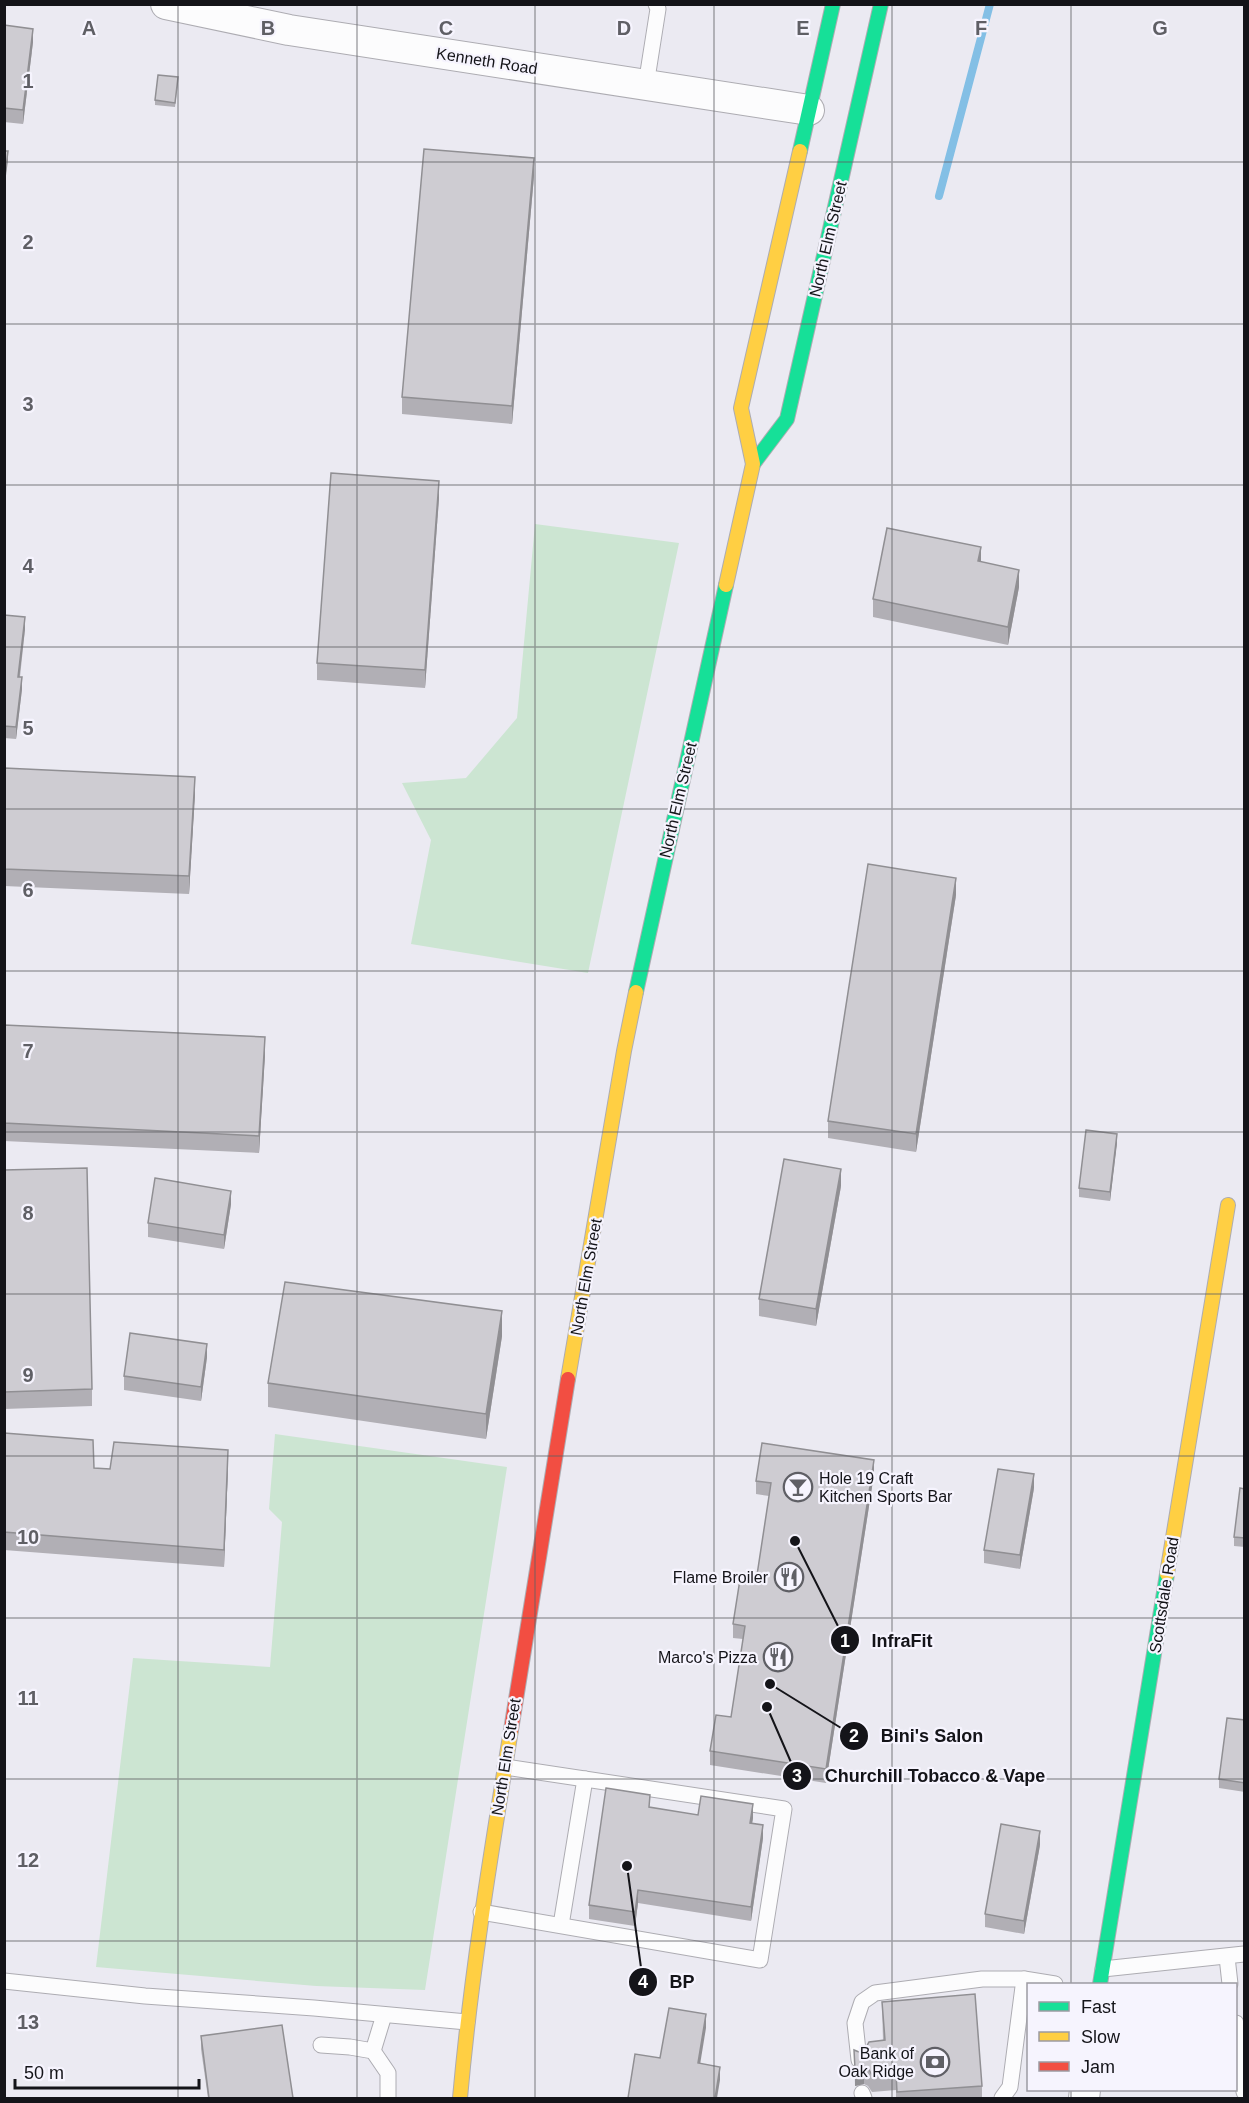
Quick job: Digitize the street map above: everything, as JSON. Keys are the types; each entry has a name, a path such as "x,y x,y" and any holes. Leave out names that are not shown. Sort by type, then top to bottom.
{"main road":[{"name":"North Elm Street","path":"753,464 741,408 833,4"},
{"name":"North Elm Street","path":"460,2098 466,2022 481,1912 626,1040 753,464 787,418 881,4"},
{"name":"Scottsdale Road","path":"1100,1983 1228,1205"}],"street":[{"name":"Kenneth Road","path":"166,4 280,28 809,110"}],"lane":[{"path":"646,85 658,9 656,4"},
{"path":"481,1912 760,1959 784,1809 504,1767"},
{"path":"561,1925 585,1779"},
{"path":"1103,1969 1245,1954"},
{"path":"1227,1957 1230,1983"},
{"path":"859,2060 855,2023 862,2002 875,1993 982,1979 1024,1979 1049,1983"},
{"path":"1002,2098 1010,2086 1024,1979"},
{"path":"4,1981 145,1996 466,2022"},
{"path":"373,2051 384,2015"},
{"path":"1237,2031 1245,2092"},
{"path":"321,2045 373,2051 387,2073 388,2098"}],"green space":[{"path":"535,524 679,543 588,973 411,944 431,840 402,783 466,778 517,718"},
{"path":"275,1434 507,1467 425,1990 316,1986 96,1967 133,1658 270,1667 282,1522 269,1509"}],"building":[{"path":"4,25 33,29 23,110 4,108"},
{"path":"158,75 178,77 175,103 155,100"},
{"path":"424,149 534,158 512,406 402,397"},
{"path":"4,151 8,151 4,182"},
{"path":"331,473 439,481 425,670 317,663"},
{"path":"887,528 981,547 978,561 1019,570 1008,627 873,599"},
{"path":"4,615 25,617 18,677 22,677 16,727 4,726"},
{"path":"4,768 195,777 189,876 4,869"},
{"path":"868,864 956,878 916,1134 828,1121"},
{"path":"4,1025 265,1037 259,1136 4,1123"},
{"path":"1086,1130 1117,1134 1110,1192 1079,1188"},
{"path":"784,1159 841,1169 816,1309 759,1299"},
{"path":"87,1168 92,1389 4,1392 4,1170"},
{"path":"155,1178 231,1191 224,1235 148,1223"},
{"path":"285,1282 502,1311 486,1414 268,1383"},
{"path":"130,1333 207,1344 201,1387 124,1376"},
{"path":"4,1433 93,1440 94,1468 110,1469 114,1442 228,1450 224,1550 4,1532"},
{"path":"762,1443 874,1460 826,1769 710,1751 716,1715 731,1717 745,1626 733,1624 741,1573 757,1575 771,1483 756,1481"},
{"path":"998,1469 1034,1474 1020,1555 984,1550"},
{"path":"1240,1488 1245,1489 1245,1538 1234,1537"},
{"path":"1227,1718 1245,1720 1245,1783 1219,1779"},
{"path":"606,1788 650,1795 649,1807 698,1815 701,1796 753,1804 750,1823 763,1825 751,1907 638,1890 635,1912 589,1905"},
{"path":"1001,1824 1040,1831 1024,1921 985,1914"},
{"path":"975,1994 982,2086 897,2092 896,2073 872,2075 864,2066 855,2069 854,2050 864,2051 869,2042 885,2040 882,2002"},
{"path":"669,2008 706,2014 698,2063 720,2067 715,2098 628,2098 635,2054 660,2058"},
{"path":"282,2025 293,2098 209,2098 201,2036"}],"waterway":[{"path":"939,196 990,4"}],"traffic: fast":[{"path":"800,151 833,4"},
{"path":"753,464 787,419 881,4"},
{"path":"636,992 726,585"},
{"path":"1100,1983 1167,1574"}],"traffic: slow":[{"path":"726,585 753,464 741,408 800,151"},
{"path":"568,1379 636,992"},
{"path":"1167,1574 1228,1205"},
{"path":"460,2098 476,1960 511,1730"}],"traffic: jam":[{"path":"511,1730 568,1379"}],"place":[{"name":"Hole 19 Craft Kitchen Sports Bar","path":"798,1487"},
{"name":"InfraFit","path":"795,1541"},
{"name":"Flame Broiler","path":"789,1577"},
{"name":"Marco's Pizza","path":"778,1657"},
{"name":"Bini's Salon","path":"770,1684"},
{"name":"Churchill Tobacco & Vape","path":"767,1707"},
{"name":"BP","path":"627,1866"},
{"name":"Bank of Oak Ridge","path":"935,2062"}]}
